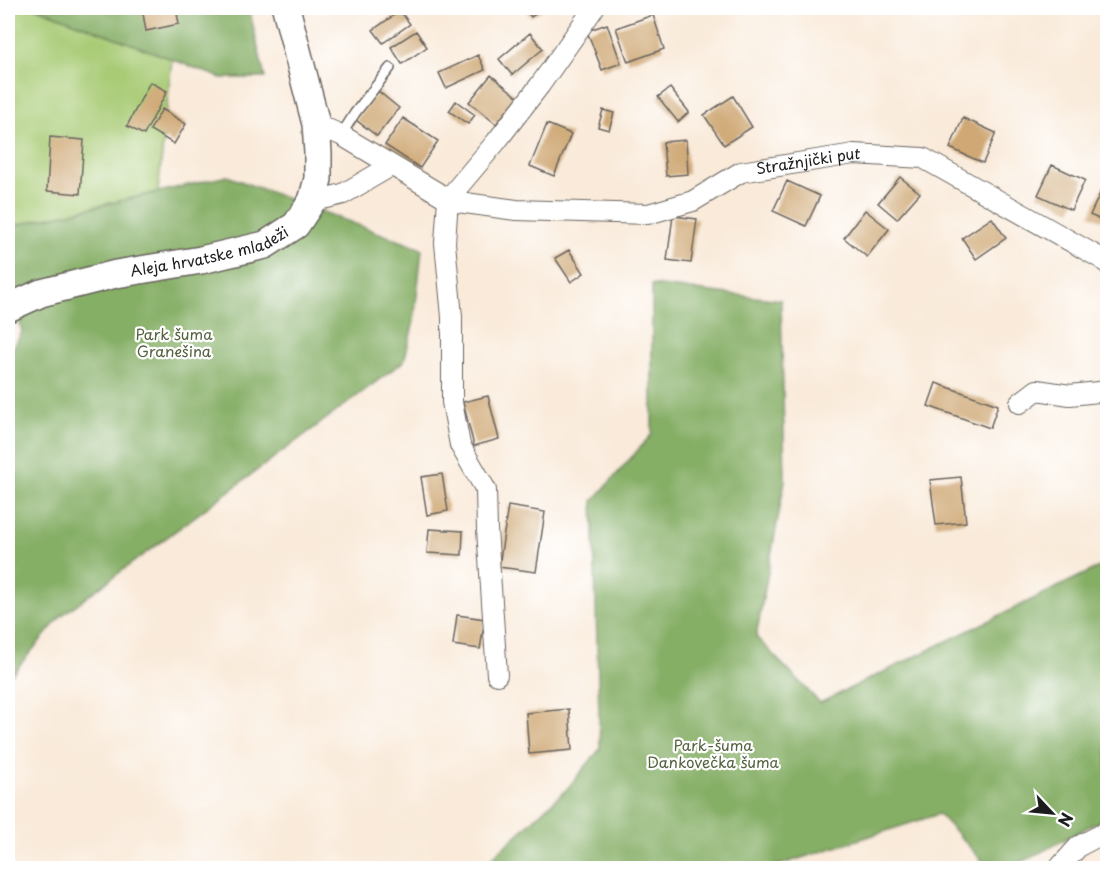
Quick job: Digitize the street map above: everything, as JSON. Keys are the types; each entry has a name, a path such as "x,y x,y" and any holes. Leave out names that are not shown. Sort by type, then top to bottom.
{"street":[{"name":"Aleja hrvatske mladeži","path":"8,308 41,293 105,277 201,260 265,245 296,225 312,201 318,179 318,153 316,124 285,8"},
{"path":"496,675 486,490 460,445 452,402 452,317 445,243 448,199 540,85 594,8"},
{"name":"Stražnjički put","path":"316,124 341,135 448,199 516,210 648,214 693,201 741,172 854,154 923,158 1102,259 1107,264"},
{"path":"312,201 343,194 391,166"},
{"path":"1020,403 1037,390 1070,395 1107,391"},
{"path":"1059,868 1079,846 1107,831"}],"lane":[{"path":"341,135 390,68"}],"green space":[{"path":"8,8 37,8 172,59 158,192 8,227"},
{"path":"37,8 249,8 265,78 221,78"},
{"name":"Park šuma Granešina","path":"227,176 422,249 414,321 404,361 61,616 8,679 8,357 22,332 8,276 8,227"},
{"name":"Park-šuma Dankovečka šuma","path":"652,285 781,300 785,480 756,637 820,703 1107,563 1107,817 1011,868 989,868 939,814 770,868 481,868 567,789 600,749 593,501 652,434"}],"building":[{"path":"142,8 176,8 179,24 146,31"},
{"path":"524,8 545,8 531,17"},
{"path":"400,11 410,24 383,43 373,30"},
{"path":"653,15 664,49 628,62 616,28"},
{"path":"607,24 621,63 602,70 587,31"},
{"path":"416,31 427,47 402,64 391,47"},
{"path":"530,33 543,49 512,75 499,59"},
{"path":"478,55 485,70 446,88 439,73"},
{"path":"491,75 518,97 496,124 469,102"},
{"path":"150,82 167,91 144,135 127,126"},
{"path":"670,88 689,112 678,122 658,97"},
{"path":"378,91 399,108 377,136 356,120"},
{"path":"733,96 752,127 724,145 704,115"},
{"path":"456,101 475,115 468,124 449,111"},
{"path":"162,109 186,124 174,144 150,130"},
{"path":"603,110 614,113 609,130 598,127"},
{"path":"403,118 438,141 420,168 385,145"},
{"path":"963,118 996,133 983,163 950,148"},
{"path":"547,124 571,134 554,176 530,166"},
{"path":"50,137 84,140 80,194 47,191"},
{"path":"686,140 688,174 666,176 663,142"},
{"path":"1052,165 1085,180 1071,210 1038,195"},
{"path":"900,177 920,193 897,219 878,203"},
{"path":"787,181 820,196 806,226 773,211"},
{"path":"1104,185 1108,186 1108,223 1090,215"},
{"path":"865,210 889,229 867,257 844,238"},
{"path":"673,216 697,219 691,263 667,260"},
{"path":"992,218 1006,238 976,259 962,238"},
{"path":"569,250 584,273 571,282 555,258"},
{"path":"936,383 998,405 990,428 928,406"},
{"path":"488,396 499,439 474,446 463,402"},
{"path":"442,474 448,511 427,515 421,477"},
{"path":"961,477 966,522 936,525 930,480"},
{"path":"508,506 545,512 536,572 499,567"},
{"path":"429,529 463,531 462,555 427,553"},
{"path":"457,615 485,619 480,649 453,645"},
{"path":"569,709 572,750 529,754 526,713"}]}
